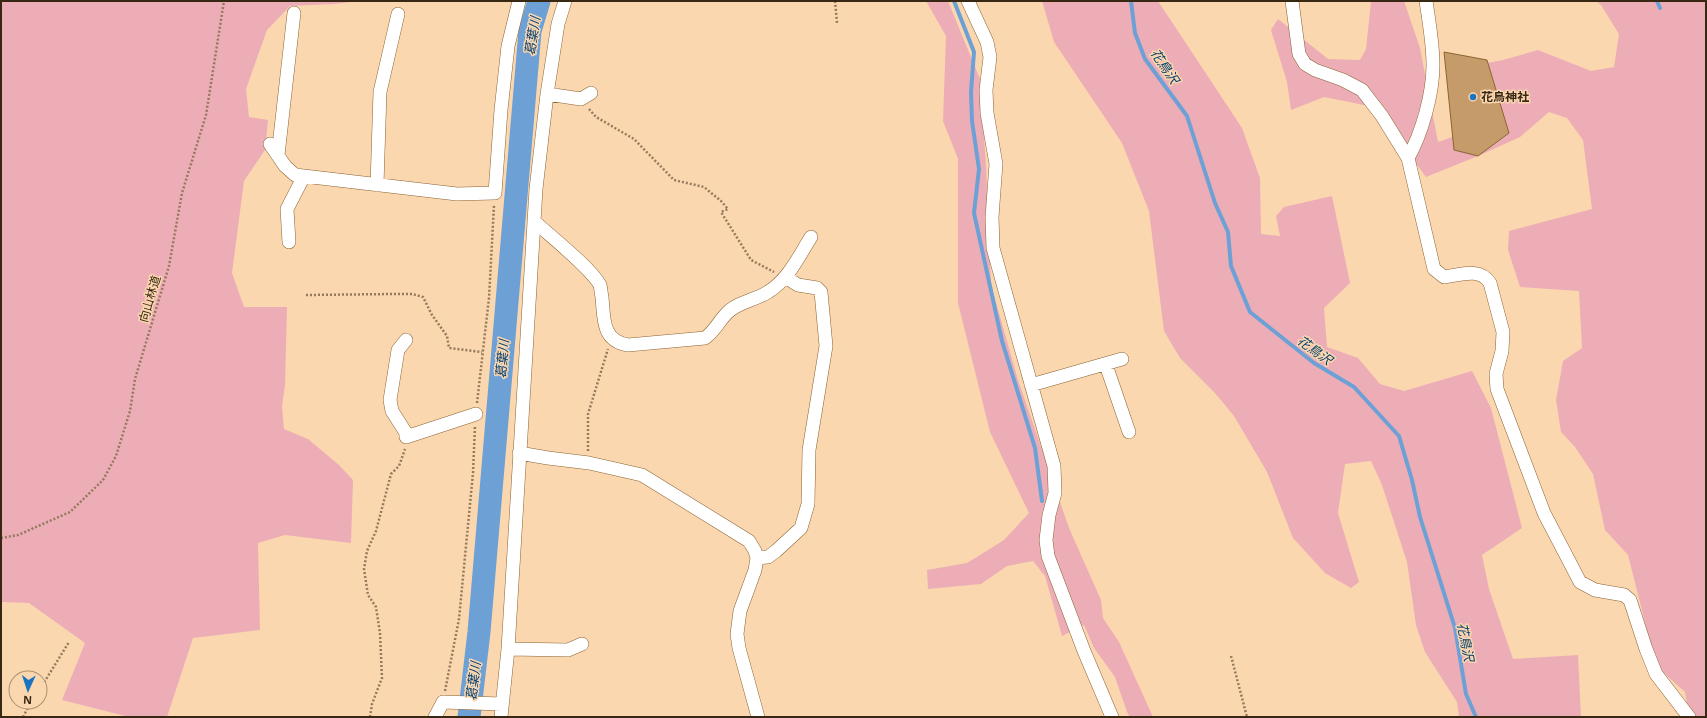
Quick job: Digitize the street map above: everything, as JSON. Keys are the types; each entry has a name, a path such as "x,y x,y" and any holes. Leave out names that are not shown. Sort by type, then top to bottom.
{"street":[{"path":"270,144 295,175 457,194 495,193 501,110 508,46 519,1"},
{"path":"435,717 445,702 499,708 508,649 536,189 547,94 558,24 565,1"},
{"path":"968,1 987,42 990,57 986,90 987,113 996,164 992,217 993,248 1054,466 1055,493 1048,515 1046,540 1048,556 1084,651 1112,717"},
{"path":"1292,1 1299,54 1305,64 1315,70 1343,80 1362,90 1382,116 1408,158 1434,269 1444,277 1477,273 1485,276 1490,283 1503,332 1502,351 1496,374 1497,389 1544,513 1580,582 1595,590 1624,595 1630,600 1656,674 1689,717"},
{"path":"1408,158 1416,143 1430,93 1433,65 1430,22 1426,1"},
{"path":"278,155 294,13"},
{"path":"377,185 380,92 398,14"},
{"path":"547,94 586,96"},
{"path":"289,242 287,209 304,176"},
{"path":"534,221 591,273 600,286 605,325 612,339 618,344 628,345 705,338 712,334 727,312 768,292 785,277 811,237"},
{"path":"757,558 768,556 776,552 801,528 808,504 809,450 826,346 821,292 817,288 798,284 785,277"},
{"path":"406,340 398,350 390,400 392,411 406,433 406,437 476,414"},
{"path":"1031,385 1106,365 1122,359"},
{"path":"1106,365 1129,432"},
{"path":"519,453 589,463 642,475 749,541 757,558 755,570 740,611 737,634 738,648 758,717"},
{"path":"508,649 568,650 582,644"}],"path":[{"name":"向山林道","path":"1,538 18,535 70,512 103,480 116,456 130,410 135,379 169,266 182,193 206,115 224,1"},
{"path":"835,1 837,23"},
{"path":"586,96 596,117 634,139 674,180 704,187 721,201 728,209 722,212 751,260 785,277"},
{"path":"445,702 459,619 473,473 476,414 489,298 495,193"},
{"path":"306,295 412,294 423,297 432,315 447,336 449,348 482,352"},
{"path":"589,463 587,442 588,414 612,339"},
{"path":"370,717 372,704 382,678 381,648 376,607 368,595 364,568 367,551 376,531 391,474 400,466 406,448 406,437"},
{"path":"48,676 69,642"},
{"path":"1230,656 1247,717"}],"shaded area":[{"path":"1,1 361,1 290,6 267,30 246,89 249,117 268,120 265,150 244,181 232,273 244,307 287,307 285,385 282,407 284,429 308,439 339,465 353,480 351,543 285,535 258,543 260,630 193,638 167,717 129,717 62,700 85,643 29,603 1,602"},
{"path":"926,1 948,1 980,79 986,166 991,285 1018,380 1069,528 1101,600 1103,618 1119,642 1153,717 1130,717 1115,677 1094,648 1084,625 1062,636 1045,576 1033,561 1007,566 981,584 928,589 927,570 967,563 1004,540 1029,513 990,432 958,303 958,159 943,121 946,36"},
{"path":"1042,1 1158,1 1242,128 1260,178 1261,234 1280,236 1276,216 1284,207 1332,196 1350,283 1324,308 1327,347 1358,358 1380,384 1404,391 1472,371 1491,408 1522,528 1482,555 1489,589 1513,659 1578,655 1581,717 1459,717 1457,702 1425,652 1416,625 1407,562 1382,485 1371,461 1345,464 1338,513 1359,582 1351,588 1325,573 1293,538 1267,472 1234,416 1215,393 1180,358 1164,331 1149,211 1122,143 1054,42"},
{"path":"1371,1 1404,1 1420,48 1438,142 1484,126 1471,66 1503,60 1538,50 1591,71 1614,67 1619,34 1601,5 1596,1 1706,1 1706,717 1689,717 1685,692 1656,666 1628,555 1605,530 1593,474 1575,447 1561,432 1556,400 1563,361 1582,348 1579,291 1520,287 1508,250 1509,231 1592,209 1583,140 1567,118 1549,112 1520,137 1426,177 1374,107 1324,97 1291,110 1287,82 1271,30 1278,19 1328,59 1360,60 1366,49"}],"building":[{"name":"花鳥神社","path":"1444,52 1487,60 1509,133 1478,156 1454,150"}],"waterway":[{"name":"葛葉川","path":"469,717 479,632 530,31 539,1"},
{"path":"954,1 974,52 971,92 972,121 979,169 974,213 1002,341 1035,448 1042,501"},
{"name":"花鳥沢","path":"1131,1 1135,33 1145,59 1187,116 1215,203 1228,232 1231,266 1250,312 1314,363 1354,387 1399,436 1412,480 1420,517 1455,628 1466,694 1476,717"},
{"path":"1657,1 1660,8"}],"place":[{"name":"花鳥神社","path":"1473,97"}]}
